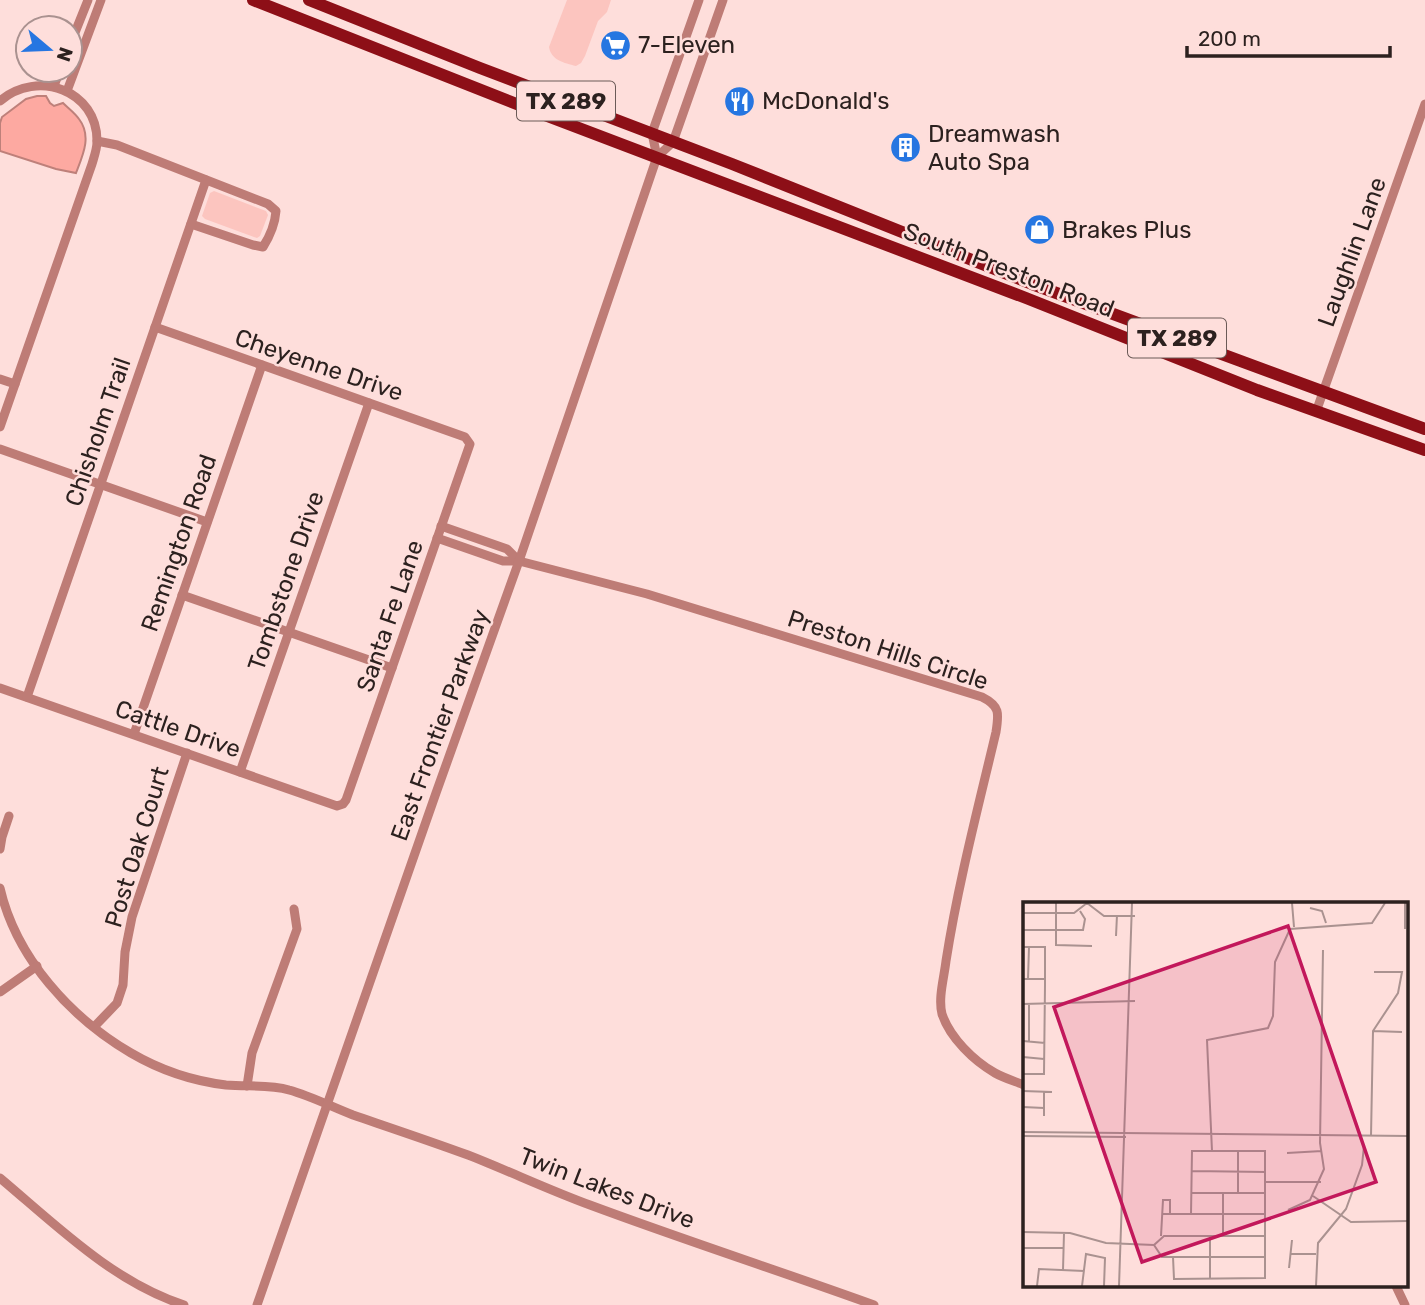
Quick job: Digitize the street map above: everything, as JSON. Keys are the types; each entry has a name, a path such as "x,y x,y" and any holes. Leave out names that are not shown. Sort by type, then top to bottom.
{"main road":[{"name":"TX 289","path":"253,0 657,158"},
{"name":"TX 289","path":"309,0 673,142"},
{"path":"410,62 417,43"},
{"name":"South Preston Road","path":"673,142 1032,284 1425,429"},
{"name":"South Preston Road","path":"657,158 1026,298 1197,367 1425,450"}],"street":[{"path":"84,38 101,0"},
{"path":"657,158 652,133 699,0"},
{"path":"657,158 673,142 723,0"},
{"path":"67,91 69,84"},
{"path":"0,101 23,88 37,85 54,86 67,91 84,105 95,125 97,141 92,164 0,427"},
{"name":"Laughlin Lane","path":"1316,412 1425,104"},
{"path":"97,141 117,145 268,204 276,211 275,220 262,247 191,224"},
{"name":"East Frontier Parkway","path":"257,1305 519,561 657,158"},
{"name":"Chisholm Trail","path":"27,697 206,180"},
{"name":"Cheyenne Drive","path":"155,327 469,440"},
{"name":"Remington Road","path":"134,734 262,365"},
{"path":"0,379 15,384"},
{"name":"Tombstone Drive","path":"240,772 369,403"},
{"name":"Santa Fe Lane","path":"342,804 346,800 470,444 469,440"},
{"path":"0,449 207,522"},
{"path":"441,526 507,549 519,561"},
{"path":"437,538 503,561 519,561"},
{"name":"Preston Hills Circle","path":"519,561 647,594 992,702 997,708 999,719 948,946 941,1009 949,1029 969,1052 992,1071 1023,1085"},
{"path":"182,595 392,668"},
{"name":"Cattle Drive","path":"0,688 337,806 342,804"},
{"name":"Post Oak Court","path":"93,1027 117,1003 123,985 125,952 132,917 187,753"},
{"path":"0,849 9,816"},
{"name":"Twin Lakes Drive","path":"0,888 7,915 22,943 62,998 93,1027 121,1047 162,1069 202,1081 289,1090 466,1155 589,1205 874,1305"},
{"path":"247,1086 252,1053 297,929 294,909"},
{"path":"0,992 37,967"},
{"path":"0,1178 119,1274 184,1305"},
{"path":"1397,1288 1405,1305"}],"shaded area":[{"path":"567,0 611,0 607,12 598,21 585,56 576,66 555,58 549,47"},
{"path":"46,96 54,106 63,103 83,125 85,146 76,173 0,151 2,117 26,99"},
{"path":"214,191 266,211 268,215 260,236 257,238 205,219 202,216 210,193"}],"place":[{"name":"7-Eleven","path":"615,45"},
{"name":"McDonald's","path":"739,101"},
{"name":"Dreamwash Auto Spa","path":"905,148"},
{"name":"Brakes Plus","path":"1039,230"}]}
